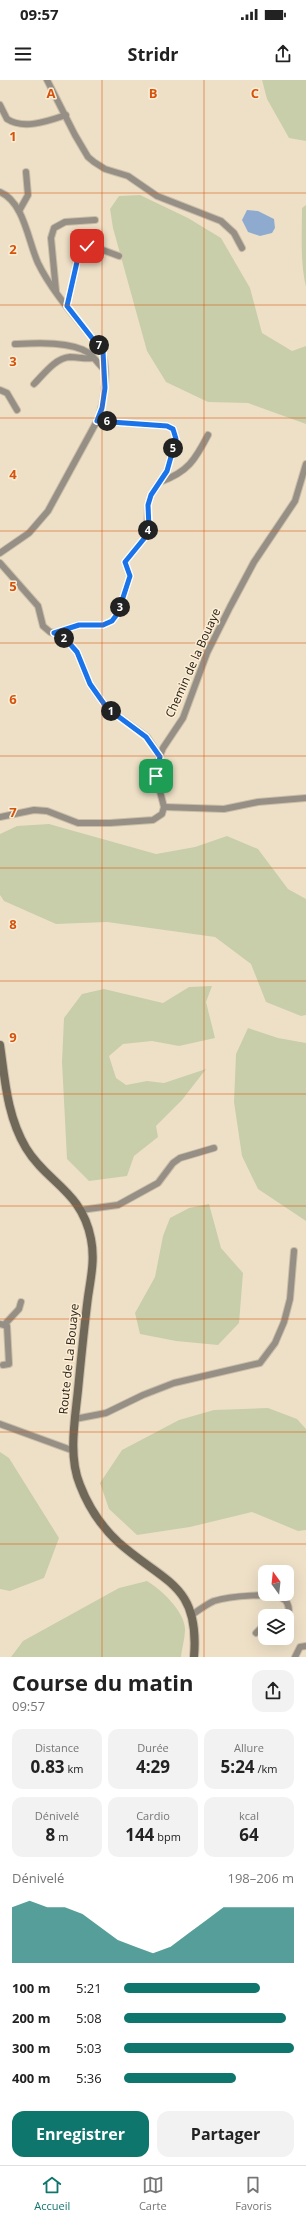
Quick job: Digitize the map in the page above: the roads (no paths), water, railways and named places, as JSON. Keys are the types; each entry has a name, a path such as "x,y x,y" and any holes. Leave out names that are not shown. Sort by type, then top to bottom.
{"main road":[{"name":"Route de La Bouaye","path":"0,1045 9,1108 26,1149 69,1193 81,1210 87,1222 91,1239 93,1261 75,1418 74,1451 79,1483 98,1519 118,1542 171,1581 183,1594 192,1614 196,1639 194,1657"}],"street":[{"path":"47,80 88,157 105,169 128,176 157,196 221,221 234,233 242,248"},
{"path":"0,105 7,119 19,123 43,122 66,115"},
{"path":"19,211 28,195 26,172"},
{"path":"0,192 11,200 19,211 38,264 67,306 101,348 104,358 104,398 97,421 48,511 29,533 0,552"},
{"path":"56,291 51,233 59,224 65,222 95,220"},
{"path":"67,306 79,253 82,248 92,246 119,256"},
{"path":"14,344 50,343 71,347 88,353 104,370"},
{"path":"34,384 52,366 61,360 70,357 93,358"},
{"path":"0,390 6,393 17,410"},
{"path":"54,633 79,625 103,625 112,621 118,613 130,576 125,562 147,535 149,528 148,505 151,495 167,471 176,439 173,429 167,426 97,421"},
{"path":"160,482 187,468 195,459 208,435"},
{"name":"Chemin de la Bouaye","path":"164,807 156,776 163,748 184,718 207,653 254,562 295,501 306,464"},
{"path":"0,563 38,606 43,626 54,633 62,635 77,652 90,684 107,708 146,737 160,757"},
{"path":"0,817 34,810 47,811 78,823 134,822 153,820 162,814 164,807 224,810 258,802 306,798"},
{"path":"81,1210 118,1205 158,1182 173,1163 180,1158 214,1148"},
{"path":"75,1418 106,1413 144,1395 174,1384 260,1363 276,1343 284,1322 290,1299 294,1252"},
{"path":"3,1365 9,1364 3,1324 19,1309 21,1302"},
{"path":"0,1424 74,1451"},
{"path":"192,1614 213,1602 231,1597 277,1596 284,1600 289,1606 289,1609"},
{"path":"295,1657 300,1647 306,1646"}],"water":[{"path":"247,210 258,211 274,219 275,228 272,233 260,236 248,232 242,220"}]}
